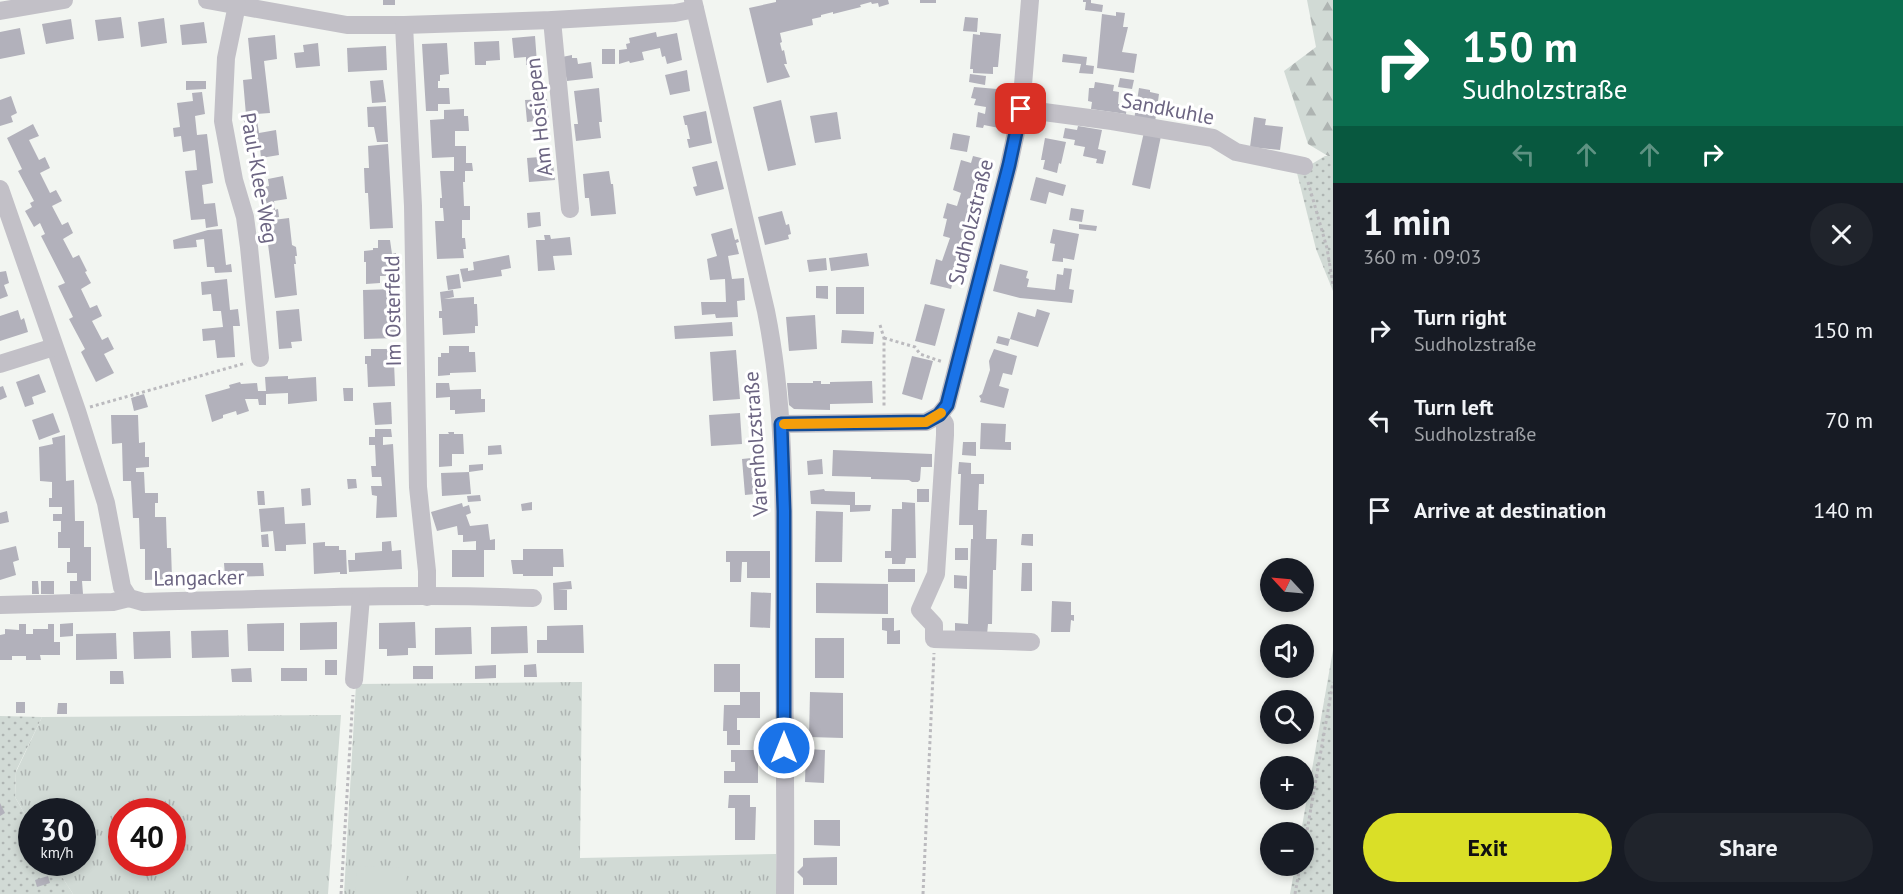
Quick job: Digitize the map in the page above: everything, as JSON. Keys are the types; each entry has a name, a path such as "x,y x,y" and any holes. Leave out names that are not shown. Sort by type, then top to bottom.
{"street":[{"path":"0,11 29,3 64,0"},
{"path":"207,0 347,25 552,20 675,13 694,5"},
{"name":"Sudholzstraße","path":"939,415 947,405 1021,109 1030,0"},
{"name":"Paul-Klee-Weg","path":"237,5 226,58 224,121 234,180 246,227 260,358"},
{"name":"Varenholzstraße","path":"694,5 766,311 781,424 784,522 785,894"},
{"name":"Am Hosiepen","path":"552,20 570,208"},
{"name":"Im Osterfeld","path":"404,25 413,206 418,487 427,571 427,597"},
{"name":"Sandkuhle","path":"1021,109 1213,138 1236,152 1304,166"},
{"name":"Langacker","path":"0,189 77,411 106,503 122,587 129,598 143,602 361,597 533,598"},
{"path":"0,364 54,347"},
{"path":"781,424 926,422 939,415 945,424 945,435 936,574 920,610 934,625 934,639 1031,642"},
{"path":"354,680 361,597"},
{"path":"0,605 113,602 129,598"}],"path":[{"path":"1304,166 1327,248 1333,285"},
{"path":"880,325 884,338 884,423"},
{"path":"884,338 915,347 920,354 956,366"},
{"path":"77,411 260,358"},
{"path":"923,894 934,639"},
{"path":"341,894 354,680"},
{"path":"1309,822 1333,682"},
{"path":"1295,894 1298,876"}],"green space":[{"path":"1307,0 1333,0 1333,159 1308,144 1284,71 1316,47"},
{"path":"1325,156 1333,156 1333,291 1316,249 1297,173"},
{"path":"1333,650 1333,894 1290,894 1293,876 1314,876 1314,822 1303,822 1305,810 1314,810 1314,758"},
{"path":"582,682 580,858 776,854 777,894 344,894 356,684"},
{"path":"341,715 328,894 73,894 61,876 96,876 96,798 18,798 18,802 15,797 16,772 42,717"},
{"path":"0,716 42,717 16,771 18,876 61,876 73,894 0,894"},
{"path":"357,866 407,868 406,894 355,894"}],"building":[{"path":"383,0 395,0 395,5 383,5"},
{"path":"776,0 888,0 889,4 879,7 878,3 872,4 871,2 860,5 861,7 821,15 821,17 812,19 813,25 780,33 782,42 780,43 787,64 784,64 790,77 767,83 749,8 776,2"},
{"path":"920,0 936,0 936,3 920,3"},
{"path":"1083,0 1091,0 1091,3 1103,5 1102,12 1085,10 1086,2"},
{"path":"1116,12 1125,13 1123,27 1128,27 1122,52 1137,54 1134,73 1097,68 1102,14 1116,16"},
{"path":"121,17 124,38 98,41 95,20"},
{"path":"965,17 978,18 977,32 963,31"},
{"path":"164,18 167,43 141,47 138,22"},
{"path":"71,19 74,39 46,44 42,24"},
{"path":"204,22 207,43 182,45 180,25"},
{"path":"20,28 25,54 0,59 0,32"},
{"path":"656,32 657,37 677,33 682,60 667,64 660,48 642,52 644,60 619,64 619,50 627,49 626,44 630,43 629,38"},
{"path":"980,32 1001,34 998,67 993,67 993,74 973,73 973,69 970,69 973,34 980,35"},
{"path":"275,35 277,59 264,61 270,113 256,114 259,133 276,130 279,155 261,158 260,148 249,150 243,116 246,115 243,80 252,79 248,38"},
{"path":"535,36 537,63 526,65 526,57 514,58 512,38"},
{"path":"499,41 500,60 486,61 486,65 475,65 474,42"},
{"path":"318,43 320,66 296,68 294,53 304,52 303,45"},
{"path":"447,43 449,74 440,75 438,88 449,88 450,104 438,104 438,111 426,111 422,44"},
{"path":"386,46 387,70 348,72 347,48"},
{"path":"602,49 615,49 615,64 602,64"},
{"path":"1063,54 1087,57 1086,65 1094,66 1093,74 1079,73 1081,64 1062,62"},
{"path":"572,55 572,58 577,58 578,64 591,62 593,78 567,81 562,57"},
{"path":"687,70 690,91 670,95 665,75"},
{"path":"970,74 986,76 985,85 969,82"},
{"path":"1120,78 1134,80 1132,89 1118,87"},
{"path":"383,80 386,102 372,103 370,81"},
{"path":"186,81 206,81 206,89 186,90"},
{"path":"1095,82 1114,85 1113,91 1119,92 1118,104 1127,105 1126,114 1091,109 1092,102 1088,101 1089,88 1094,88"},
{"path":"974,87 997,89 1004,87 1006,90 999,128 984,125 983,128 976,127 978,112 985,114 986,107 974,105 976,99 971,98"},
{"path":"599,88 601,138 576,141 574,124 578,124 574,91"},
{"path":"1139,88 1159,94 1155,122 1134,120"},
{"path":"202,92 205,114 195,116 197,135 207,134 213,183 202,185 204,204 215,203 218,226 206,228 205,219 191,220 185,171 197,170 195,150 183,152 181,136 174,137 173,128 180,127 177,103 193,101 192,93"},
{"path":"11,96 17,113 11,116 13,122 0,126 0,100"},
{"path":"547,99 549,125 536,127 535,121 527,122 525,100"},
{"path":"781,100 796,165 768,171 753,107"},
{"path":"386,106 388,142 377,142 374,127 368,127 367,107"},
{"path":"464,109 464,116 468,116 469,131 455,131 455,146 466,146 466,163 472,163 473,171 465,171 465,182 463,182 464,206 470,206 470,220 462,220 462,238 465,238 466,249 463,249 464,258 437,259 435,221 444,221 443,208 440,208 440,198 442,198 440,171 454,171 454,157 432,158 430,120 444,119 444,110"},
{"path":"706,111 712,143 689,148 687,139 690,139 683,116"},
{"path":"837,112 841,139 815,143 810,116"},
{"path":"1254,117 1266,119 1265,125 1283,127 1280,150 1250,147"},
{"path":"33,124 39,136 29,140 39,160 45,157 50,168 40,173 50,193 56,190 62,201 52,206 62,225 68,222 73,233 63,239 73,258 79,255 87,271 85,272 91,283 81,289 90,308 97,305 102,316 92,321 102,340 108,337 114,349 104,354 114,373 96,382 81,352 85,349 69,319 73,317 58,286 65,283 41,236 45,234 40,223 34,227 25,211 32,207 30,203 34,201 18,171 22,169 7,138"},
{"path":"1078,126 1102,130 1098,149 1106,151 1103,164 1096,163 1097,159 1083,156 1085,147 1074,145 1075,140 1063,138 1065,128 1077,130"},
{"path":"1144,132 1161,136 1150,189 1132,185"},
{"path":"953,133 970,136 967,152 950,149"},
{"path":"1045,138 1066,142 1057,173 1043,169 1045,160 1041,160"},
{"path":"388,144 393,228 370,229 364,168 369,168 368,146"},
{"path":"552,156 555,180 529,182 527,158"},
{"path":"973,156 985,159 951,289 930,284 936,259 942,261 950,238 943,236 947,219 943,218 947,203 957,206 961,193 953,190 961,160 971,163"},
{"path":"717,161 724,189 696,196 693,187 697,186 692,167"},
{"path":"609,171 611,184 613,184 616,214 591,216 589,198 585,198 583,174"},
{"path":"283,176 287,199 274,201 279,217 265,219 259,188 269,186 268,179"},
{"path":"1036,177 1066,185 1063,196 1049,192 1046,204 1030,200"},
{"path":"1071,208 1084,210 1082,222 1069,220"},
{"path":"782,211 786,225 789,224 791,234 788,235 789,239 765,245 758,217"},
{"path":"540,212 541,226 528,228 527,213"},
{"path":"289,218 292,245 296,247 297,256 295,256 296,264 294,264 297,295 275,298 265,221"},
{"path":"1079,224 1097,226 1096,231 1079,229"},
{"path":"732,228 735,240 738,239 739,242 736,243 739,254 728,256 732,279 744,278 745,300 737,301 738,317 716,318 715,314 702,315 701,302 726,302 725,279 710,280 707,259 717,256 711,234"},
{"path":"222,229 226,265 231,264 232,272 215,273 214,267 207,267 204,239 196,240 197,247 174,249 173,240 208,230"},
{"path":"1053,229 1079,234 1074,260 1063,258 1063,262 1052,261 1055,244 1050,243"},
{"path":"544,235 550,235 551,239 570,237 572,255 553,256 555,270 538,271 536,240 545,240"},
{"path":"378,240 390,240 392,254 396,253 397,269 393,269 393,276 380,276 380,283 366,284 364,251 378,248"},
{"path":"867,253 869,266 831,271 829,258"},
{"path":"509,255 511,268 501,270 502,276 463,282 460,269 474,270 473,262"},
{"path":"826,258 827,270 809,272 807,260"},
{"path":"1000,264 1028,271 1027,287 1055,290 1057,274 1063,275 1064,268 1072,269 1069,289 1074,290 1072,303 1020,298 993,291"},
{"path":"6,271 9,283 4,285 8,296 0,299 0,272"},
{"path":"459,274 461,288 448,290 446,276"},
{"path":"227,279 230,310 238,309 240,326 233,326 235,357 217,358 215,340 203,341 202,329 223,327 221,311 213,311 211,294 202,295 201,282"},
{"path":"816,286 828,286 828,299 816,298"},
{"path":"836,287 864,287 864,314 836,314"},
{"path":"395,289 396,306 399,306 399,313 396,314 397,338 364,339 363,290"},
{"path":"453,290 454,297 444,299 474,297 474,304 477,304 478,326 475,326 475,333 443,335 442,318 439,318 439,311 442,311 440,292"},
{"path":"925,304 945,309 935,346 915,341"},
{"path":"299,309 302,341 291,342 292,348 279,349 276,311"},
{"path":"1037,309 1050,313 1038,347 1010,339 1018,312 1035,317"},
{"path":"18,310 21,320 24,318 28,332 0,341 0,316"},
{"path":"815,315 817,349 789,351 786,317"},
{"path":"732,322 733,336 675,339 674,326"},
{"path":"842,330 874,332 873,344 841,343"},
{"path":"998,336 1010,339 1008,346 996,343"},
{"path":"449,346 469,346 469,352 475,352 476,372 438,376 438,357 441,357 441,353 449,353"},
{"path":"371,349 391,349 395,386 368,387 365,356 371,356"},
{"path":"994,349 1017,356 1012,375 1003,373 999,386 1009,389 1004,408 980,402 979,396 982,394 990,370 989,361"},
{"path":"736,350 740,399 713,401 710,352"},
{"path":"912,356 933,361 922,400 902,394"},
{"path":"39,374 46,392 32,397 34,404 25,407 16,382"},
{"path":"288,376 288,379 316,377 317,401 288,404 288,393 266,394 266,405 259,405 258,399 245,399 249,411 237,415 236,411 212,422 205,395 230,388 229,385 240,382 241,384 257,383 258,391 266,391 265,377"},
{"path":"813,381 830,384 830,382 872,381 873,403 830,404 830,410 794,409 789,405 787,383 813,383"},
{"path":"436,383 449,383 450,390 481,389 481,399 485,399 485,412 455,414 455,410 450,410 450,397 436,398"},
{"path":"3,386 7,397 0,400 0,387"},
{"path":"343,388 353,388 353,401 344,401"},
{"path":"144,394 148,407 134,411 131,398"},
{"path":"391,402 392,424 375,425 373,403"},
{"path":"53,413 60,432 39,440 32,420"},
{"path":"740,413 742,444 711,446 709,415"},
{"path":"111,415 138,415 139,443 145,442 145,457 149,457 149,467 136,468 136,472 144,472 145,493 158,493 155,517 166,517 167,548 171,548 172,579 145,580 145,549 140,549 139,518 133,518 131,481 123,481 122,443 112,444"},
{"path":"981,423 1006,424 1005,442 1011,442 1011,450 980,449"},
{"path":"375,429 391,429 392,437 383,437 383,445 393,444 397,517 376,518 377,496 372,495 371,486 382,486 381,477 372,477 371,466 376,466 375,445 369,445 369,437 375,437"},
{"path":"448,432 463,434 464,454 452,454 452,466 439,467 439,434 449,434"},
{"path":"65,435 66,481 74,480 75,521 84,521 84,547 91,547 91,581 82,581 83,594 70,594 70,581 77,581 77,573 67,573 70,548 58,548 61,521 53,521 53,514 62,514 62,507 49,507 49,498 52,498 52,482 40,481 39,447 53,444 52,438"},
{"path":"963,442 976,442 976,456 962,455"},
{"path":"501,445 502,454 488,455 488,446"},
{"path":"833,450 932,454 932,467 921,467 918,482 832,476"},
{"path":"761,457 765,493 745,495 742,459"},
{"path":"822,459 823,474 808,475 807,461"},
{"path":"959,462 971,463 971,474 984,474 984,484 979,484 978,510 987,510 986,539 997,539 996,570 993,570 992,624 988,624 987,635 955,635 955,623 968,624 971,539 973,539 973,525 959,525 961,474 958,474"},
{"path":"483,464 483,470 469,472 469,465"},
{"path":"469,472 471,494 442,496 441,473"},
{"path":"347,479 356,479 357,488 348,489"},
{"path":"310,488 311,505 302,506 301,489"},
{"path":"824,489 825,491 855,492 855,505 871,505 870,511 850,512 850,505 811,504 810,491"},
{"path":"917,489 929,489 929,502 917,502"},
{"path":"257,491 264,491 265,505 258,505"},
{"path":"480,495 481,501 468,502 467,496"},
{"path":"532,502 532,510 522,511 521,504"},
{"path":"902,502 915,503 916,558 906,558 905,564 892,564 892,558 885,558 885,551 891,551 892,509 902,509"},
{"path":"462,503 463,507 469,505 471,513 466,515 470,526 488,524 490,540 495,539 495,550 484,550 484,577 452,577 452,550 476,550 476,541 463,542 463,535 458,535 457,526 437,531 431,512"},
{"path":"284,507 285,524 305,523 306,544 286,545 286,551 275,551 273,531 261,532 259,509"},
{"path":"7,511 9,522 0,524 0,513"},
{"path":"816,511 843,512 842,562 815,562"},
{"path":"268,534 269,547 262,547 261,535"},
{"path":"1022,534 1033,534 1033,546 1021,545"},
{"path":"391,541 392,551 401,550 402,569 349,572 348,560 355,560 355,553 382,551 382,542"},
{"path":"325,542 325,546 339,546 339,550 346,550 347,574 340,574 340,572 314,574 313,543"},
{"path":"16,546 19,560 13,562 16,575 0,580 0,550"},
{"path":"955,548 968,548 968,560 955,560"},
{"path":"523,549 563,549 564,567 553,567 553,576 513,574 511,560 523,560"},
{"path":"726,551 770,551 770,578 747,578 747,562 742,562 741,582 730,582 730,562 726,562"},
{"path":"224,563 263,563 264,576 225,577"},
{"path":"1022,563 1032,563 1032,591 1021,591"},
{"path":"888,569 915,569 915,582 888,582"},
{"path":"954,575 967,576 967,589 954,588"},
{"path":"32,581 38,581 39,594 32,594"},
{"path":"41,581 54,581 54,594 41,594"},
{"path":"571,581 572,589 558,590 567,590 567,610 554,610 553,583"},
{"path":"816,583 888,584 888,614 816,613"},
{"path":"751,592 771,593 770,628 750,627"},
{"path":"1052,601 1071,602 1071,615 1074,615 1074,621 1071,620 1070,632 1051,632"},
{"path":"882,618 894,618 894,631 900,630 900,644 887,644 887,631 882,630"},
{"path":"337,622 337,649 300,650 300,623"},
{"path":"415,622 416,648 408,648 408,655 387,656 387,649 379,649 379,623"},
{"path":"73,623 73,636 60,637 60,624"},
{"path":"284,623 284,651 248,651 247,624"},
{"path":"19,624 26,624 26,634 33,634 33,629 48,629 48,624 54,624 54,642 60,642 60,655 40,655 41,660 26,660 26,656 12,656 12,660 0,660 0,635 5,634 5,629 19,630"},
{"path":"583,625 584,653 537,653 537,640 547,640 547,626"},
{"path":"527,626 528,653 491,654 491,627"},
{"path":"471,627 472,654 435,655 435,628"},
{"path":"228,630 229,657 192,658 191,631"},
{"path":"170,631 171,658 134,659 133,632"},
{"path":"116,633 117,659 76,660 76,634"},
{"path":"815,638 844,638 844,678 815,678"},
{"path":"325,660 337,660 337,675 325,675"},
{"path":"536,664 537,677 524,677 524,665"},
{"path":"714,664 740,664 740,692 714,692"},
{"path":"496,665 496,678 475,679 475,666"},
{"path":"413,666 433,666 433,679 413,679"},
{"path":"251,668 252,682 232,682 231,669"},
{"path":"281,668 307,668 307,681 281,681"},
{"path":"110,671 123,671 124,684 110,684"},
{"path":"740,692 760,692 760,718 737,718 740,745 727,745 727,731 723,731 724,705 740,705"},
{"path":"810,692 843,693 843,738 809,737"},
{"path":"16,702 25,702 25,713 16,713"},
{"path":"58,703 67,703 67,714 57,714"},
{"path":"806,749 825,750 824,783 805,782"},
{"path":"731,750 758,750 758,783 724,783 724,771 735,771 735,762 731,762"},
{"path":"729,795 750,795 750,807 756,807 755,840 735,840 735,808 728,808"},
{"path":"0,803 5,813 0,816"},
{"path":"814,820 840,820 840,846 814,845"},
{"path":"837,857 837,885 803,885 803,878 797,872 803,866 803,858"},
{"path":"48,876 50,883 37,887 35,880"}],"slow traffic":[{"path":"784,424 926,422 941,413"}],"route":[{"path":"784,748 784,511 781,424 926,422 939,415 947,405 1009,165 1021,109"}]}
